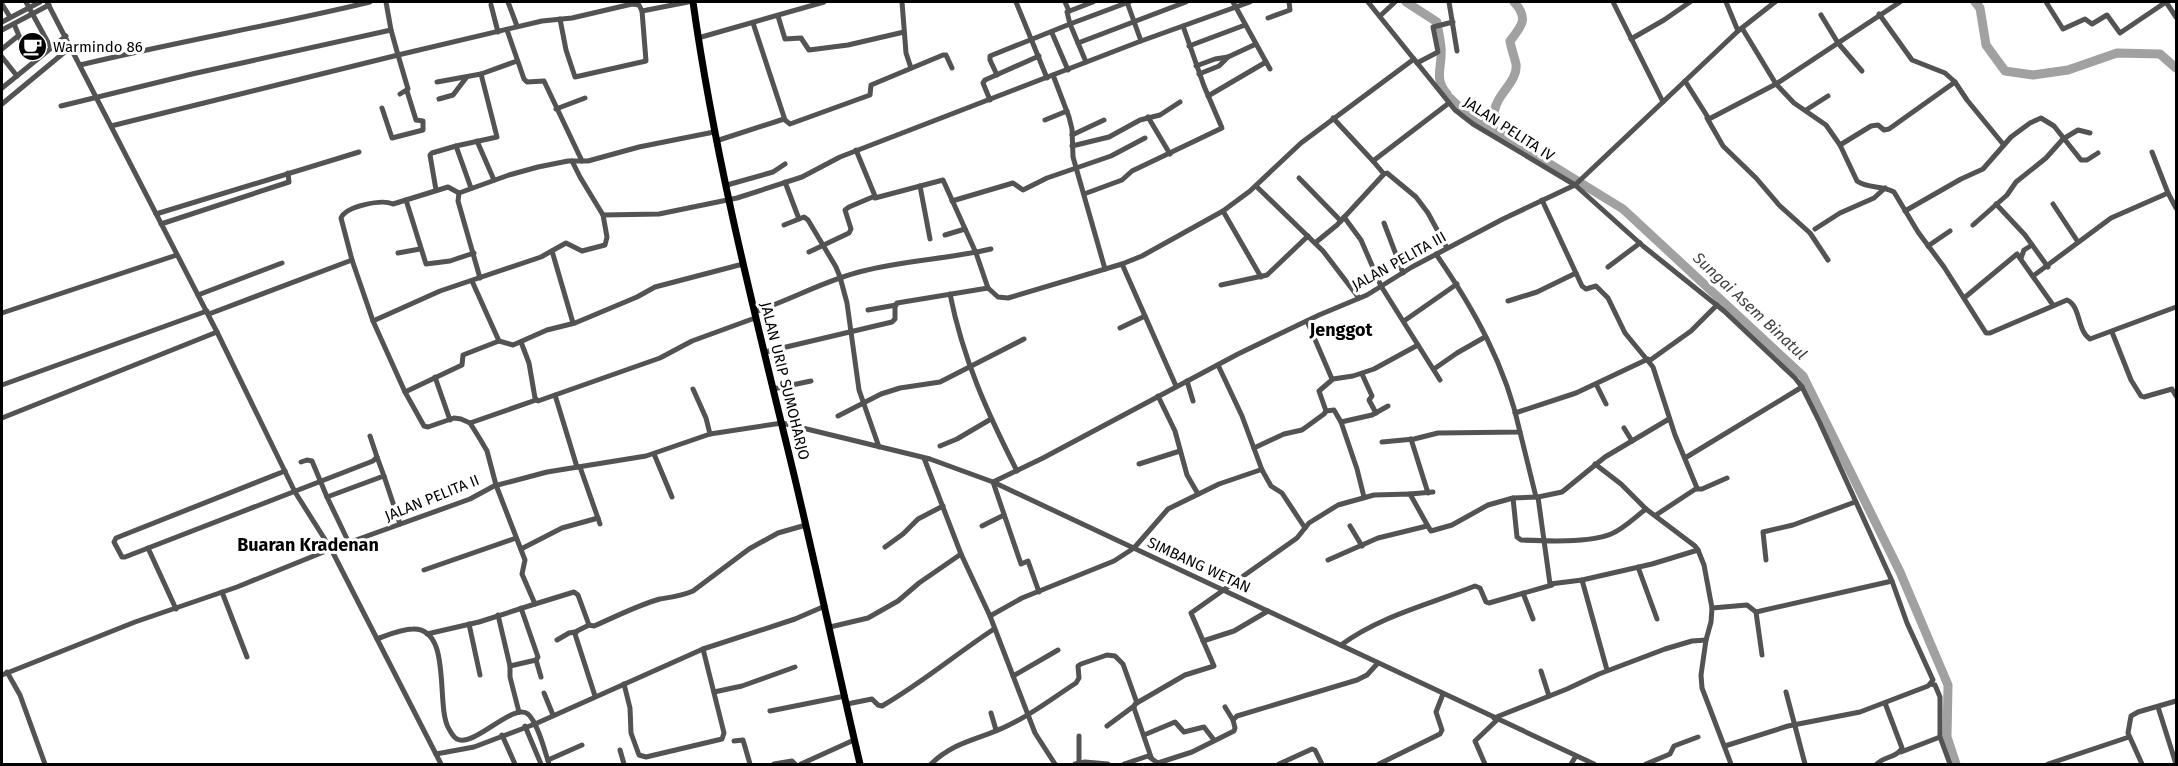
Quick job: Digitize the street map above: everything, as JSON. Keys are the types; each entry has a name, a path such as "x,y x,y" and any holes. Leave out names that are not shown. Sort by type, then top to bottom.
{"main road":[{"name":"JALAN URIP SUMOHARJO","path":"693,2 714,132 860,765"}],"street":[{"path":"2,30 14,24 40,2"},
{"path":"80,65 370,2"},
{"path":"382,108 392,138 423,130 423,121 416,120 407,91 390,30 386,2"},
{"path":"508,2 517,26"},
{"path":"606,2 608,10"},
{"path":"642,11 688,2"},
{"path":"698,38 824,2"},
{"path":"902,2 906,53 911,68"},
{"path":"1016,2 1039,56 1067,111 1076,168 1105,269"},
{"path":"1065,2 1070,11"},
{"path":"1086,62 1067,13 1093,2"},
{"path":"997,75 990,56 1128,2 1141,41"},
{"path":"1078,43 1186,2"},
{"path":"603,215 659,214 729,200 802,177 856,150 1183,26 1234,4 1250,2"},
{"path":"1268,18 1290,10 1289,2"},
{"name":"JALAN PELITA IV","path":"1368,2 1449,104 1473,124 1576,184 1640,243 1717,305 1802,387 1892,580 1909,628 1932,675 1931,684 1935,685 1940,697 1940,737 1950,765"},
{"path":"1380,16 1395,2"},
{"path":"1449,2 1457,51"},
{"path":"1613,2 1663,102"},
{"path":"1631,39 1690,2"},
{"path":"1726,2 1740,30 1776,84 1794,103 1822,120 1840,145 1857,181 1866,186 1884,188 1894,192 1986,333 2067,300 2072,303 2088,339 2176,307"},
{"name":"JALAN PELITA III","path":"993,482 1176,386 1306,321 1359,298 1447,248 1576,184 1684,81 1740,30 1775,2"},
{"path":"1707,118 1776,84 1900,2"},
{"path":"2046,2 2063,28 2084,20 2092,24 2107,15 2120,33 2166,2 2176,17"},
{"path":"2,22 48,3 218,332 295,492 331,549 441,765"},
{"path":"2,4 10,17"},
{"path":"111,126 517,26 560,19 572,18 636,4 642,11 646,61 575,77 566,50 560,19"},
{"path":"1234,4 1270,69"},
{"path":"491,5 498,32"},
{"path":"30,9 51,48"},
{"path":"1879,14 1912,60 1945,74 1955,82 2003,144"},
{"path":"1821,15 1838,44 1862,70"},
{"path":"778,16 785,39 801,38 809,50 848,45 904,32"},
{"path":"809,252 850,232 844,213 847,208 874,198 943,180 976,253 988,288 1004,299 1122,264 1142,256 1223,211 1256,186 1301,143 1333,118 1415,61 1437,53 1432,28 1453,22"},
{"path":"753,23 784,119 790,124 870,95 871,86 945,54 951,68"},
{"path":"14,24 23,45"},
{"path":"1084,194 1122,180 1132,171 1222,128 1199,75 1183,26"},
{"path":"1189,46 1245,26"},
{"path":"61,106 96,96 390,30"},
{"path":"507,30 526,81 544,81 582,161"},
{"path":"1052,33 1068,70"},
{"path":"2,49 18,36"},
{"path":"2,88 66,36"},
{"path":"1196,66 1228,57 1256,44"},
{"path":"2,102 72,46"},
{"path":"990,100 984,82 1039,56"},
{"path":"2,57 17,76"},
{"path":"1199,75 1219,66 1228,57"},
{"path":"437,82 481,74 517,61"},
{"path":"1208,96 1266,62"},
{"path":"436,190 430,154 477,141 495,139 497,136 481,74"},
{"path":"439,99 453,95 467,77"},
{"path":"1684,81 1723,146 1756,178 1779,205 1810,233 1828,260"},
{"path":"1840,145 1871,126 1878,125 1886,130 1889,129 1955,82"},
{"path":"400,94 407,91"},
{"path":"1806,110 1827,96"},
{"path":"556,109 585,98"},
{"path":"1072,146 1109,137 1148,117 1160,115 1180,102"},
{"path":"1373,161 1449,104"},
{"path":"1046,120 1067,111"},
{"path":"1148,117 1170,154"},
{"path":"1333,118 1384,174 1387,173 1416,197 1428,213 1447,248"},
{"path":"1905,211 1961,178 1981,171 2003,144 2030,123 2041,118 2054,126 2081,160 2087,160 2098,153"},
{"path":"716,141 784,119"},
{"path":"1072,135 1104,120"},
{"path":"1973,225 2007,195 2016,182 2046,158 2063,139 2078,130 2090,132"},
{"path":"459,193 494,180 572,161 588,162 639,147 714,132"},
{"path":"952,201 1013,183 1023,190 1047,178 1111,156 1145,138"},
{"path":"477,141 494,180"},
{"path":"456,146 471,188"},
{"path":"856,150 875,195 874,198"},
{"path":"156,214 359,152"},
{"path":"2152,152 2176,208"},
{"path":"374,321 440,291 541,257 566,243 582,251 605,244 607,237 603,215 572,161"},
{"path":"727,185 773,172 785,164"},
{"path":"161,224 289,182 288,173"},
{"path":"1315,243 1342,219 1384,174"},
{"path":"1299,178 1361,240 1381,286 1440,380"},
{"path":"785,182 799,219"},
{"path":"920,186 930,239"},
{"path":"1256,186 1315,243 1359,298"},
{"path":"459,193 448,187 393,204 385,201 345,211 341,218 351,260 374,321 405,392 424,426 461,419 470,423 487,451 496,485 525,562 522,574 535,603"},
{"path":"1815,229 1840,213 1874,198 1884,188"},
{"path":"459,193 458,201 480,278"},
{"path":"2033,276 2111,218 2168,193"},
{"path":"406,200 420,249 427,264 450,261 474,253"},
{"path":"1542,200 1584,288 1596,286 1608,298 1625,333 1648,360 1658,378 1669,419 1696,489"},
{"path":"194,201 197,213"},
{"path":"1996,204 2048,267"},
{"path":"2053,204 2078,242"},
{"path":"1223,211 1261,277"},
{"path":"784,225 799,219 808,220 840,277 847,303 859,390 879,447"},
{"path":"1384,223 1403,273"},
{"path":"945,235 965,229"},
{"path":"1928,246 1950,231"},
{"path":"1221,285 1268,274 1308,236"},
{"path":"1608,267 1640,243"},
{"path":"2021,258 2024,250 2032,245"},
{"path":"398,252 420,249"},
{"path":"470,423 660,358 692,341 840,277 893,264 991,249"},
{"path":"552,251 573,323"},
{"path":"1436,254 1457,284 1500,362 1537,497 1549,582 1552,585"},
{"path":"1964,298 2017,254 2053,305"},
{"path":"2,313 177,255"},
{"path":"2,385 351,260"},
{"path":"198,295 282,263"},
{"path":"405,392 462,365 463,355 499,341 510,345 521,342 547,330 573,323 638,297 655,287 743,264"},
{"path":"1122,264 1176,386"},
{"path":"1508,301 1537,292 1576,273"},
{"path":"472,281 499,341"},
{"path":"1404,321 1457,284"},
{"path":"868,310 988,288"},
{"path":"950,294 956,325 969,368 1017,471"},
{"path":"765,352 894,321 896,305"},
{"path":"1515,413 1576,393 1648,360 1691,331 1717,305"},
{"path":"1120,328 1144,316"},
{"path":"1306,321 1332,380"},
{"path":"2,418 218,332"},
{"path":"2112,332 2131,380 2141,396 2172,389 2176,396"},
{"path":"1434,369 1485,337"},
{"path":"838,416 881,394 900,388 940,382 1024,339"},
{"path":"521,342 529,363 536,400"},
{"path":"1326,411 1319,391 1332,380 1362,374 1418,345"},
{"path":"1218,365 1262,470 1271,486 1282,493 1305,528"},
{"path":"1362,374 1372,396 1370,400 1376,413"},
{"path":"435,377 450,420"},
{"path":"773,389 811,381"},
{"path":"1186,381 1193,401"},
{"path":"1596,384 1606,404"},
{"path":"1685,458 1802,387"},
{"path":"693,389 706,418 710,434"},
{"path":"521,549 562,528 599,521 555,395"},
{"path":"1158,396 1169,417 1187,475 1198,494"},
{"path":"1341,422 1376,413 1389,406"},
{"path":"1254,448 1284,434 1302,430 1326,411 1334,410 1341,422 1358,469 1364,497"},
{"path":"940,446 991,419"},
{"path":"1410,494 1427,526 1431,531 1437,531 1457,523 1485,506 1513,498 1537,497 1562,492 1595,464 1669,419"},
{"name":"JALAN PELITA II","path":"4,674 135,622 176,609 331,549 470,499 496,485 547,472 654,454 710,434 782,423"},
{"name":"SIMBANG WETAN","path":"782,423 924,458 993,482 1594,765"},
{"path":"1624,428 1632,441"},
{"path":"1383,442 1438,433 1520,432"},
{"path":"370,436 400,524"},
{"path":"1107,726 1136,704 1185,675 1214,666 1191,614 1297,538 1305,528 1329,510 1374,495 1430,492 1411,439"},
{"path":"1139,464 1180,451"},
{"path":"654,454 672,497"},
{"path":"285,471 114,541 123,557 295,492 377,457"},
{"path":"924,458 961,554 990,616 1027,715 1035,733 1055,765"},
{"path":"301,462 312,461 349,543"},
{"path":"1595,464 1621,484 1646,509 1698,550 1704,565 1712,608 1701,681 1708,706 1731,765"},
{"path":"990,616 1022,598 1114,561 1134,548 1164,511 1219,484 1262,470"},
{"path":"327,497 384,476"},
{"path":"1656,515 1696,489 1702,489 1727,478"},
{"path":"993,482 1021,564 1028,561 1039,592"},
{"path":"1513,498 1519,539 1544,542 1610,535 1646,509"},
{"path":"1766,560 1762,533 1764,531 1793,525 1855,502"},
{"path":"885,547 918,519 943,506"},
{"path":"982,525 1004,515"},
{"path":"557,639 660,599 683,596 749,549 778,533 806,525"},
{"path":"1350,526 1362,546"},
{"path":"1328,560 1378,538 1427,526"},
{"path":"424,570 516,538"},
{"path":"148,548 176,609"},
{"path":"1341,645 1353,636 1388,618 1475,586 1480,588 1486,602 1489,603 1552,585 1638,567 1698,550"},
{"path":"830,627 868,618 898,601 955,556 961,554"},
{"path":"1638,567 1657,619"},
{"path":"1582,580 1607,670"},
{"path":"1756,612 1892,580"},
{"path":"222,592 247,657"},
{"path":"378,640 412,628 427,634 469,624 574,592 579,595 589,625"},
{"path":"1523,593 1533,619"},
{"path":"1712,608 1747,605 1756,612 1762,655"},
{"path":"436,754 474,747 530,725 703,649 795,619 825,606"},
{"path":"521,608 536,648 538,657 536,660 541,677"},
{"path":"1203,641 1234,631 1268,611"},
{"path":"498,615 519,712"},
{"path":"469,624 480,675"},
{"path":"770,711 846,700 872,699 882,706 912,689 994,629"},
{"path":"576,632 584,666 595,696"},
{"path":"427,634 439,653 445,723 457,739 461,741 473,737 519,712 527,714 541,765"},
{"path":"1485,765 1475,740 1496,718 1607,670 1665,649 1692,641 1706,640"},
{"path":"624,684 629,701 630,733 639,755 646,757 723,739 703,649"},
{"path":"1013,676 1058,650"},
{"path":"931,764 951,748 1027,715 1076,683 1079,678 1078,666 1107,656 1115,656 1123,664 1151,757 1158,764 1192,752 1234,731 1236,728 1233,720 1224,707"},
{"path":"510,666 536,660"},
{"path":"1233,720 1248,712 1358,680 1367,675 1378,663"},
{"path":"714,692 742,686 795,667"},
{"path":"1541,671 1550,696"},
{"path":"4,674 20,695 45,765"},
{"path":"1725,746 1795,724 1860,712 1931,684"},
{"path":"1786,692 1805,765"},
{"path":"544,693 553,715"},
{"path":"1379,765 1440,734 1442,730 1436,712 1443,694"},
{"path":"2142,765 2129,736 2131,716 2176,701"},
{"path":"1885,703 1901,742 1901,752"},
{"path":"2158,707 2176,765"},
{"path":"991,712 996,730"},
{"path":"1144,735 1175,722 1184,732 1204,728 1214,740"},
{"path":"530,725 548,762 582,745"},
{"path":"502,735 515,765"},
{"path":"1078,736 1076,764 1108,765"},
{"path":"2048,765 2129,736"},
{"path":"1646,765 1670,754 1674,746 1698,737"},
{"path":"1877,765 1880,761 1940,737"},
{"path":"734,741 743,740 750,765"},
{"path":"801,765 854,740"},
{"path":"1283,764 1313,749 1322,765"},
{"path":"620,750 624,765"},
{"path":"1571,765 1576,756"},
{"path":"1124,765 1151,757"},
{"path":"1391,757 1395,765"},
{"path":"774,765 792,761 795,765"}],"waterway":[{"name":"Sungai Asem Binatul","path":"1406,2 1437,22 1441,47 1439,77 1447,94"},
{"path":"1492,128 1496,104 1513,79 1516,69 1510,41 1520,26 1522,17 1514,2"},
{"path":"1975,2 1980,8 1986,45 2005,71 2033,75 2068,70 2117,53 2160,54 2176,68"},
{"name":"Sungai Asem Binatul","path":"1450,98 1462,110 1623,209 1803,376 1900,572 1948,685 1947,737 1956,764"}],"place":[{"name":"Warmindo 86","path":"32,47"}],"district":[{"name":"Jenggot","path":"1341,330"},
{"name":"Buaran Kradenan","path":"308,545"}]}
